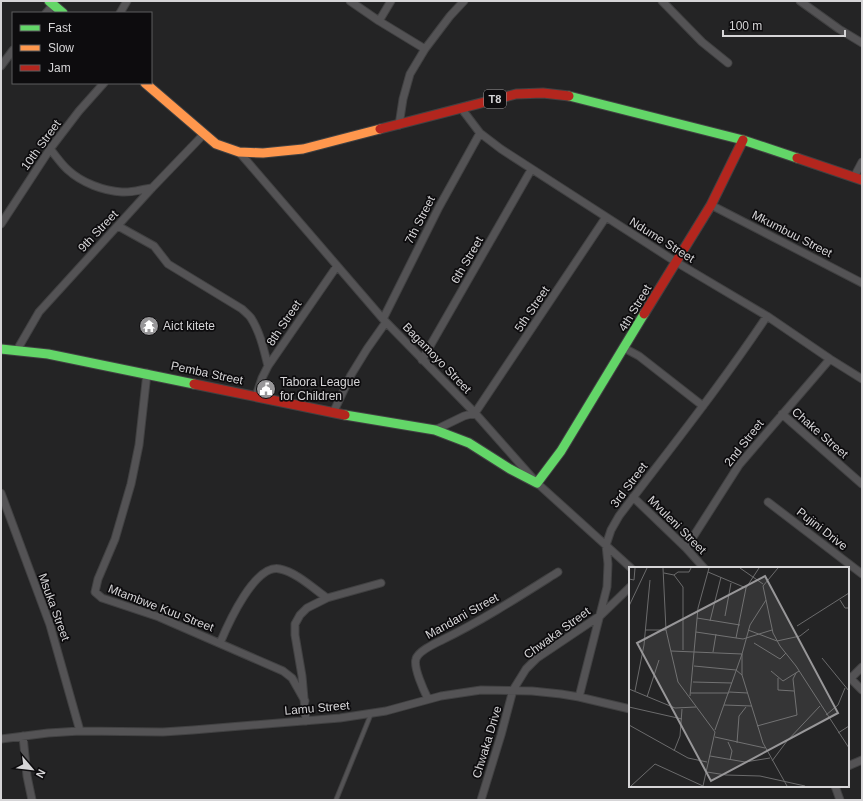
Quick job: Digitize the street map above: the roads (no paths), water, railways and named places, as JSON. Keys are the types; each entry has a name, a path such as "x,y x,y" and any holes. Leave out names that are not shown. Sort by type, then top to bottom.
{"main road":[{"path":"51,3 62,12"},
{"name":"T8","path":"145,84 216,144 238,152 263,153 303,149 516,94 546,92 570,96 743,140 858,179"},
{"name":"4th Street","path":"537,483 561,451 711,205 743,140"},
{"name":"Pemba Street","path":"1,349 48,354 147,373 333,413 435,430 469,443 510,469 537,483"}],"street":[{"path":"121,12 127,1"},
{"path":"350,1 379,21 425,49"},
{"path":"379,21 391,1"},
{"path":"399,125 402,99 410,74 425,49 450,16 464,1"},
{"path":"662,1 702,42 728,63"},
{"path":"800,1 839,29 862,43"},
{"path":"46,12 51,3"},
{"path":"1,66 12,51"},
{"name":"10th Street","path":"1,224 50,149 79,111 103,84"},
{"name":"Ndume Street","path":"461,108 480,133 531,170 676,262 767,316 862,379"},
{"name":"7th Street","path":"333,413 351,375 385,320 439,207 480,133"},
{"name":"9th Street","path":"17,350 39,312 152,188 204,134"},
{"path":"50,149 67,170 78,178 91,184 111,191 123,192 152,188"},
{"name":"Bagamoyo Street","path":"238,152 385,320 422,360 475,413 537,483 630,567"},
{"path":"858,179 862,162"},
{"name":"6th Street","path":"422,360 531,170"},
{"name":"Mkumbuu Street","path":"711,205 862,283"},
{"name":"5th Street","path":"475,413 606,217"},
{"path":"118,226 154,246 168,264 242,309 251,318 263,346 268,366"},
{"name":"8th Street","path":"256,396 268,366 337,266"},
{"name":"3rd Street","path":"579,697 607,588 608,564 606,545 611,530 633,497 744,351 767,316"},
{"path":"624,348 639,356 703,406"},
{"name":"2nd Street","path":"686,548 739,466 830,359"},
{"name":"Mtambwe Kuu Street","path":"147,373 139,445 131,484 119,526 98,580 95,592 102,598 159,617 283,671 292,678 305,701"},
{"path":"435,430 464,416 475,413"},
{"name":"Chake Street","path":"782,414 862,484"},
{"name":"Msuka Street","path":"1,493 50,625 80,731"},
{"name":"Mvuleni Street","path":"633,497 686,548 703,567"},
{"name":"Pujini Drive","path":"768,502 862,574"},
{"path":"220,643 229,622 248,591 258,579 269,570 279,568 289,572 327,598"},
{"name":"Mandani Street","path":"428,699 418,676 415,662 417,656 431,645 486,617 558,572"},
{"name":"Mtambwe Kuu Street","path":"306,720 295,624 300,615 307,608 327,598 381,583"},
{"name":"Chwaka Street","path":"513,690 526,669 537,658 601,615 629,588"},
{"path":"862,667 850,677 862,690"},
{"name":"Lamu Street","path":"1,739 80,731 163,732 340,718 386,711 428,699 477,690 532,691 579,697 629,709"},
{"name":"Chwaka Drive","path":"481,800 513,690"},
{"path":"23,736 27,776 32,800"},
{"path":"849,766 862,760"},
{"path":"835,787 840,800"}],"lane":[{"path":"336,800 371,713"}],"place":[{"name":"Aict kitete","path":"149,326"},
{"name":"Tabora League for Children","path":"266,389"}]}
